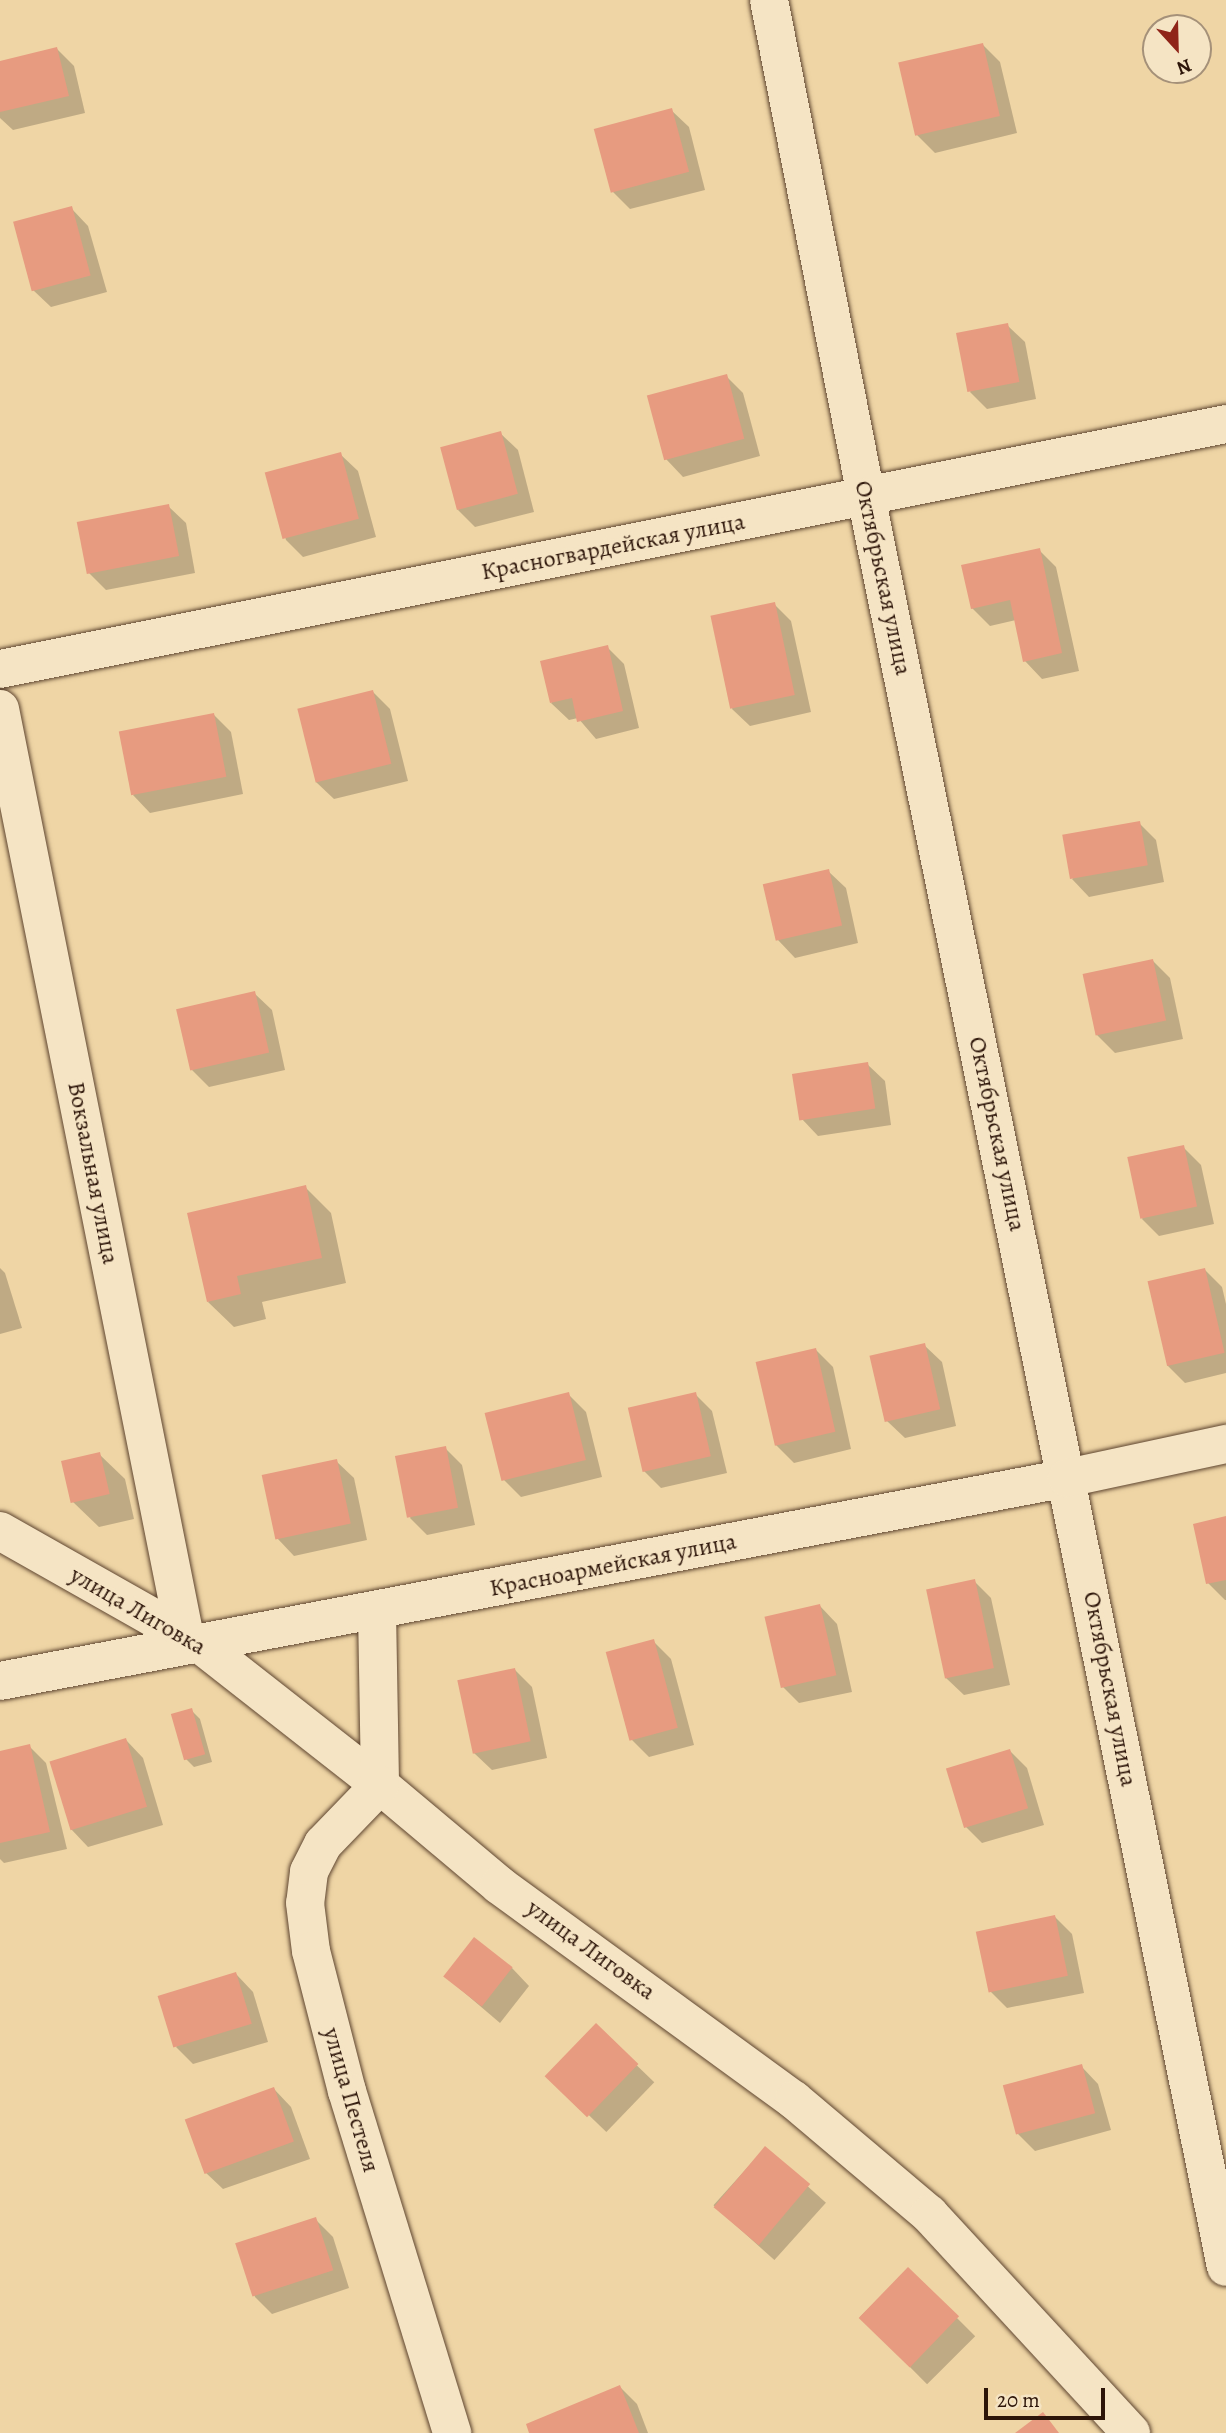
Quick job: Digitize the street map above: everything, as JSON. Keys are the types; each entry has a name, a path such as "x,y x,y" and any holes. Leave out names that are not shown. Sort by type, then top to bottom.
{"street":[{"name":"Октябрьская улица","path":"769,0 866,496 1226,2267"},
{"name":"Красногвардейская улица","path":"0,669 1226,425"},
{"name":"Вокзальная улица","path":"0,709 192,1640"},
{"name":"Красноармейская улица","path":"0,1681 192,1640 377,1610 1067,1478 1226,1444"},
{"name":"улица Лиговка","path":"0,1531 192,1640 380,1785 499,1885 703,2031 880,2170 937,2223 1131,2433"},
{"path":"377,1610 380,1785"},
{"name":"улица Пестеля","path":"380,1785 323,1844 309,1872 305,1903 311,1951 346,2091 452,2433"}],"building":[{"path":"983,43 1000,116 915,136 898,63"},
{"path":"57,47 69,96 0,112 0,61"},
{"path":"672,108 689,172 611,193 594,129"},
{"path":"72,206 91,276 32,291 13,222"},
{"path":"1008,323 1019,382 967,392 956,333"},
{"path":"727,374 744,439 664,460 647,395"},
{"path":"501,431 518,494 457,510 440,447"},
{"path":"341,452 359,519 283,539 265,472"},
{"path":"169,504 179,556 87,574 77,522"},
{"path":"1040,548 1062,653 1023,662 1010,600 971,609 961,565"},
{"path":"775,602 795,695 730,709 710,616"},
{"path":"608,645 623,711 577,722 572,698 550,703 540,661"},
{"path":"373,690 391,764 316,783 297,709"},
{"path":"214,713 226,777 131,795 119,732"},
{"path":"1140,821 1148,865 1070,879 1062,835"},
{"path":"829,869 842,926 776,941 763,884"},
{"path":"1153,959 1166,1021 1096,1036 1083,974"},
{"path":"255,991 269,1052 190,1071 176,1009"},
{"path":"868,1062 875,1108 799,1120 792,1074"},
{"path":"1184,1145 1197,1207 1140,1219 1127,1157"},
{"path":"306,1185 322,1258 237,1276 241,1294 207,1302 187,1213"},
{"path":"1205,1268 1225,1353 1167,1366 1148,1281"},
{"path":"925,1343 940,1409 885,1422 869,1356"},
{"path":"816,1348 835,1432 775,1446 756,1362"},
{"path":"569,1392 586,1460 502,1481 485,1413"},
{"path":"696,1392 711,1456 643,1472 628,1408"},
{"path":"446,1446 458,1508 407,1518 395,1456"},
{"path":"100,1452 110,1494 71,1503 61,1461"},
{"path":"337,1459 351,1524 275,1540 262,1475"},
{"path":"1226,1516 1226,1580 1206,1584 1193,1524"},
{"path":"975,1579 994,1668 945,1678 926,1589"},
{"path":"820,1604 836,1675 781,1688 764,1617"},
{"path":"654,1639 678,1728 630,1741 606,1652"},
{"path":"515,1668 531,1741 473,1754 457,1680"},
{"path":"192,1708 205,1754 184,1760 171,1714"},
{"path":"126,1738 147,1807 71,1830 49,1761"},
{"path":"30,1744 50,1832 0,1843 0,1751"},
{"path":"1010,1749 1028,1808 964,1828 946,1769"},
{"path":"1055,1915 1068,1976 989,1992 976,1932"},
{"path":"474,1937 513,1967 482,2007 443,1976"},
{"path":"236,1972 252,2024 173,2048 158,1996"},
{"path":"596,2023 638,2064 587,2117 545,2076"},
{"path":"1082,2064 1095,2113 1016,2134 1003,2085"},
{"path":"274,2087 294,2142 205,2174 185,2119"},
{"path":"765,2146 810,2184 759,2245 714,2207"},
{"path":"316,2217 333,2270 252,2297 235,2243"},
{"path":"908,2267 959,2316 910,2367 859,2318"},
{"path":"620,2385 639,2433 529,2433 526,2424"},
{"path":"1043,2412 1059,2433 1015,2433"}]}
